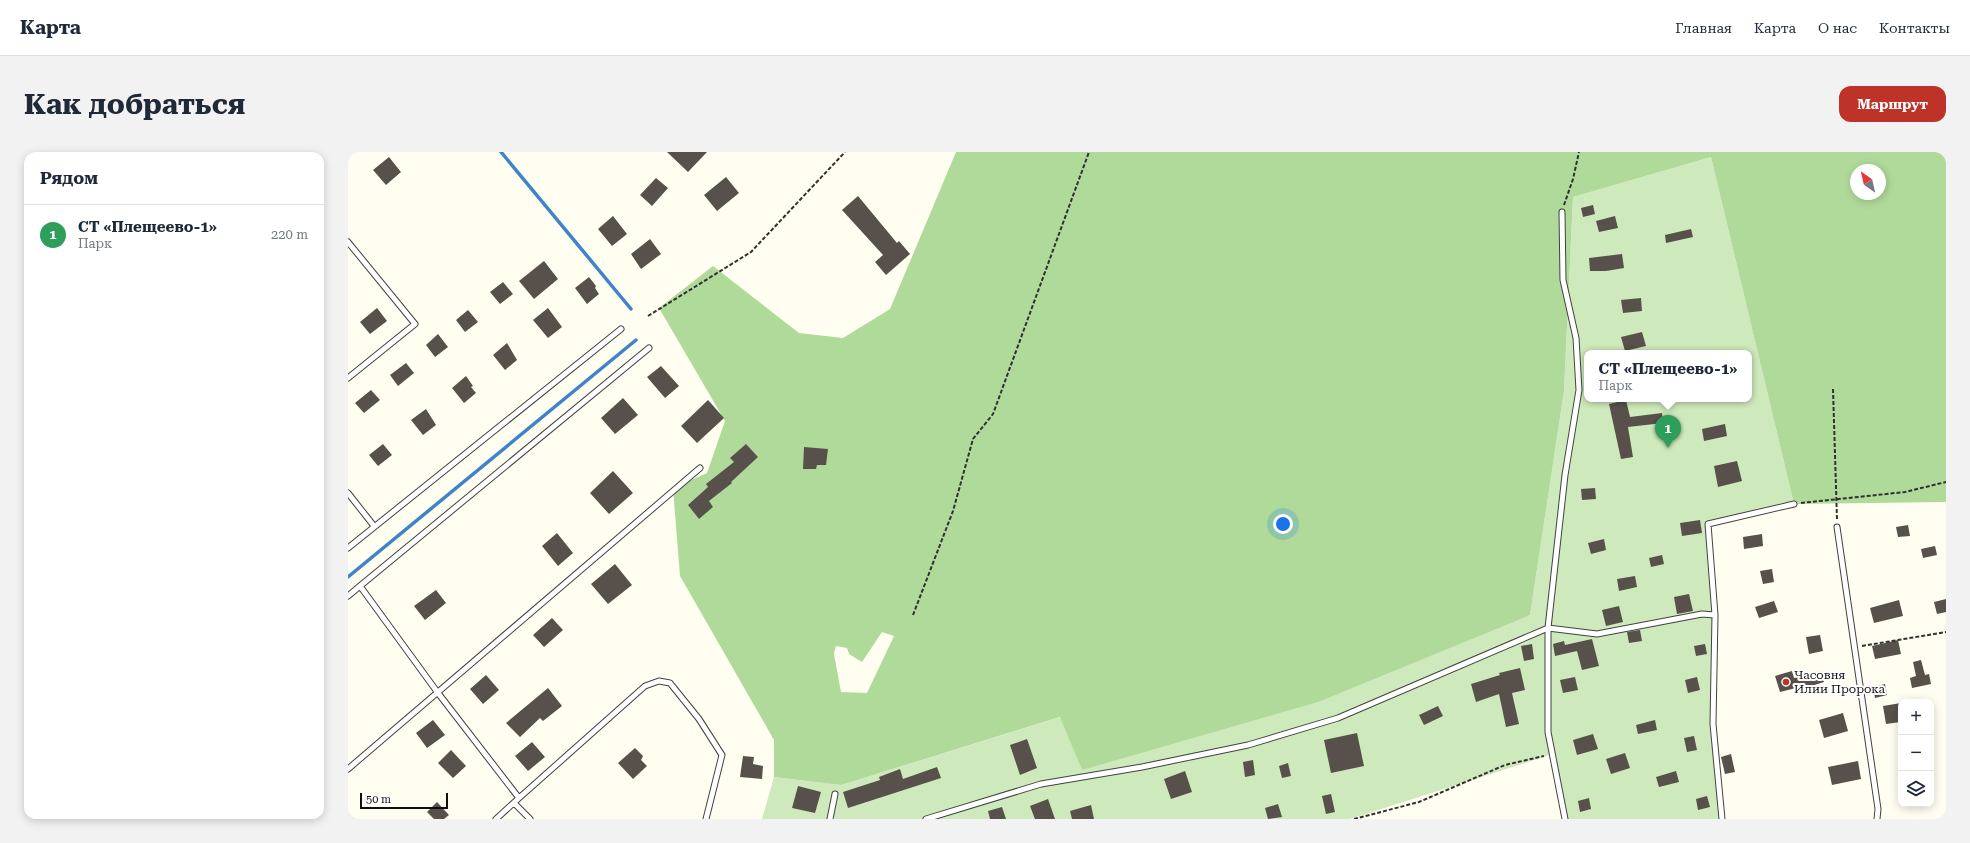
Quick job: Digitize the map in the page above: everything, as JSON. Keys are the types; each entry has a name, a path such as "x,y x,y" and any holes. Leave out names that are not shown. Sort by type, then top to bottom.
{"lane":[{"path":"1562,212 1563,280 1576,338 1579,390 1565,475 1548,628 1548,732 1565,819"},
{"path":"348,242 415,324 348,378"},
{"path":"348,548 621,329"},
{"path":"348,596 649,348"},
{"path":"348,769 700,468"},
{"path":"348,493 374,526"},
{"path":"1722,819 1713,724 1715,615 1708,524 1794,504"},
{"path":"1838,527 1878,809 1876,819"},
{"path":"360,586 438,693 519,798"},
{"path":"926,819 1041,784 1142,767 1248,745 1338,718 1548,628 1597,634 1702,614 1715,615"},
{"path":"496,819 645,686 659,681 670,683 699,719 722,755 706,819"},
{"path":"830,819 835,794"},
{"path":"514,803 530,819"}],"path":[{"path":"648,316 751,252 845,152"},
{"path":"913,615 954,511 973,439 993,414 1089,152"},
{"path":"1562,212 1573,179 1579,152"},
{"path":"1833,389 1838,527"},
{"path":"1794,504 1905,492 1946,482"},
{"path":"1855,647 1946,632"},
{"path":"1354,819 1418,802 1505,765 1553,754"}],"green space":[{"path":"956,152 1946,152 1946,502 1794,504 1711,157 1573,197 1564,391 1530,615 1318,702 1082,770 1060,717 841,785 774,777 774,740 680,576 673,488 707,473 725,421 659,308 713,266 799,333 843,338 890,309","holes":["882,632 894,636 867,693 841,692 834,654 836,646 847,648 849,654 862,662"]},
{"path":"1711,157 1794,504 1708,524 1715,615 1713,724 1722,819 1565,819 1553,754 1350,819 762,819 774,777 841,785 1061,717 1082,770 1530,615 1564,391 1573,197"}],"building":[{"path":"667,152 707,152 688,172"},
{"path":"389,157 401,172 386,185 373,170"},
{"path":"726,177 739,193 717,211 704,195"},
{"path":"656,178 668,188 652,206 640,195"},
{"path":"858,196 897,243 899,241 910,254 886,275 875,262 883,255 842,210"},
{"path":"1593,205 1595,214 1583,217 1581,208"},
{"path":"613,216 627,234 612,246 598,229"},
{"path":"1615,216 1618,228 1599,232 1596,221"},
{"path":"1691,229 1693,237 1666,243 1665,235"},
{"path":"650,239 661,254 641,269 631,254"},
{"path":"1622,254 1624,268 1606,271 1590,271 1589,258"},
{"path":"544,261 558,279 534,299 519,281"},
{"path":"589,277 596,286 595,288 599,294 587,304 575,288"},
{"path":"503,282 513,294 500,304 490,292"},
{"path":"1641,298 1642,311 1623,313 1621,300"},
{"path":"377,308 387,321 370,334 360,322"},
{"path":"548,308 562,327 548,338 533,320"},
{"path":"468,310 478,322 465,332 456,320"},
{"path":"1642,332 1646,346 1625,350 1621,337"},
{"path":"438,334 448,347 435,357 426,345"},
{"path":"507,343 517,360 505,370 493,355"},
{"path":"406,363 414,373 398,386 390,375"},
{"path":"661,366 679,386 665,398 647,377"},
{"path":"466,376 473,386 471,387 476,393 464,403 452,388"},
{"path":"371,390 380,400 364,413 355,403"},
{"path":"623,398 638,415 615,434 601,418"},
{"path":"708,400 724,418 697,443 681,426"},
{"path":"1626,402 1630,417 1662,413 1663,423 1628,427 1633,457 1621,459 1609,404"},
{"path":"426,409 436,425 423,435 411,420"},
{"path":"1725,424 1727,436 1704,441 1702,429"},
{"path":"383,444 392,455 378,466 369,455"},
{"path":"746,444 758,457 731,482 732,483 709,501 713,507 699,519 688,505 708,487 706,484 734,462 730,458"},
{"path":"804,447 828,449 826,465 817,465 816,469 803,469"},
{"path":"1737,461 1742,481 1718,487 1714,466"},
{"path":"613,471 633,493 609,514 590,493"},
{"path":"1595,488 1596,499 1582,500 1581,489"},
{"path":"1700,520 1702,533 1682,536 1680,523"},
{"path":"1908,525 1910,536 1898,537 1896,527"},
{"path":"557,533 573,553 558,566 542,546"},
{"path":"1762,534 1763,546 1744,549 1743,537"},
{"path":"1604,539 1606,550 1591,554 1588,543"},
{"path":"1935,546 1937,555 1923,558 1921,549"},
{"path":"1662,555 1664,564 1651,567 1649,558"},
{"path":"615,564 632,585 608,604 591,584"},
{"path":"1772,569 1774,582 1763,584 1760,571"},
{"path":"1635,576 1637,587 1619,591 1617,579"},
{"path":"436,590 446,603 425,620 414,606"},
{"path":"1689,594 1693,611 1677,614 1674,597"},
{"path":"1946,599 1946,612 1937,614 1934,602"},
{"path":"1899,600 1903,616 1874,623 1870,608"},
{"path":"1774,601 1778,612 1759,618 1755,607"},
{"path":"1619,606 1623,622 1606,626 1602,610"},
{"path":"552,618 563,630 544,647 533,635"},
{"path":"1640,630 1642,641 1629,643 1627,632"},
{"path":"1820,635 1823,651 1809,654 1806,637"},
{"path":"1592,639 1599,666 1582,670 1577,651 1555,656 1553,644 1564,641 1565,645"},
{"path":"1898,640 1901,654 1875,659 1872,646"},
{"path":"1532,644 1534,659 1524,661 1521,646"},
{"path":"1705,644 1707,654 1696,656 1694,646"},
{"path":"1921,660 1925,675 1929,674 1931,684 1912,688 1910,678 1916,676 1913,662"},
{"path":"1520,668 1525,690 1512,693 1519,724 1506,727 1499,694 1476,702 1471,684 1500,675 1499,673"},
{"path":"1792,671 1794,678 1821,671 1824,682 1808,687 1808,685 1780,692 1775,676"},
{"path":"486,675 499,690 483,704 470,689"},
{"path":"1575,677 1578,690 1563,693 1560,680"},
{"path":"1697,677 1700,690 1688,693 1685,680"},
{"path":"1885,684 1887,695 1875,698 1873,687"},
{"path":"548,688 562,706 543,721 540,718 520,737 506,723"},
{"path":"1898,704 1898,722 1886,724 1883,706"},
{"path":"1438,706 1443,716 1424,725 1419,715"},
{"path":"1843,713 1848,731 1824,738 1819,720"},
{"path":"433,720 445,735 427,748 416,733"},
{"path":"1655,720 1657,730 1638,734 1636,725"},
{"path":"1357,733 1364,766 1331,773 1324,740"},
{"path":"1593,734 1598,749 1577,755 1573,740"},
{"path":"1694,736 1697,750 1687,752 1684,738"},
{"path":"1027,739 1037,768 1020,775 1010,745"},
{"path":"532,742 545,757 528,771 515,756"},
{"path":"635,748 643,756 641,760 647,766 633,779 618,763"},
{"path":"451,750 466,766 453,778 438,763"},
{"path":"1625,753 1630,768 1611,774 1606,759"},
{"path":"1731,754 1735,772 1725,774 1721,757"},
{"path":"743,756 754,757 753,764 763,766 762,779 740,777"},
{"path":"1253,760 1255,775 1245,777 1243,762"},
{"path":"1858,761 1861,779 1832,785 1828,767"},
{"path":"1288,763 1291,776 1282,778 1279,766"},
{"path":"937,767 941,778 848,808 843,792 880,780 879,777 900,769 903,779"},
{"path":"1185,771 1192,792 1171,799 1164,779"},
{"path":"1676,771 1679,782 1659,787 1656,777"},
{"path":"798,786 821,792 815,813 792,808"},
{"path":"1331,794 1335,812 1326,814 1322,796"},
{"path":"1707,796 1710,807 1698,810 1696,799"},
{"path":"1589,798 1591,809 1580,812 1578,801"},
{"path":"1048,799 1055,819 1035,819 1030,806"},
{"path":"437,802 449,815 444,819 434,819 427,812"},
{"path":"1278,804 1282,817 1268,819 1265,808"},
{"path":"1091,805 1094,819 1072,819 1070,811"},
{"path":"1002,807 1006,819 990,819 988,811"}],"waterway":[{"path":"501,152 631,309"},
{"path":"348,577 636,340"}],"place":[{"name":"СТ «Плещеево-1»","path":"1668,448"},
{"name":"Часовня Илии Пророка","path":"1786,682"}]}
